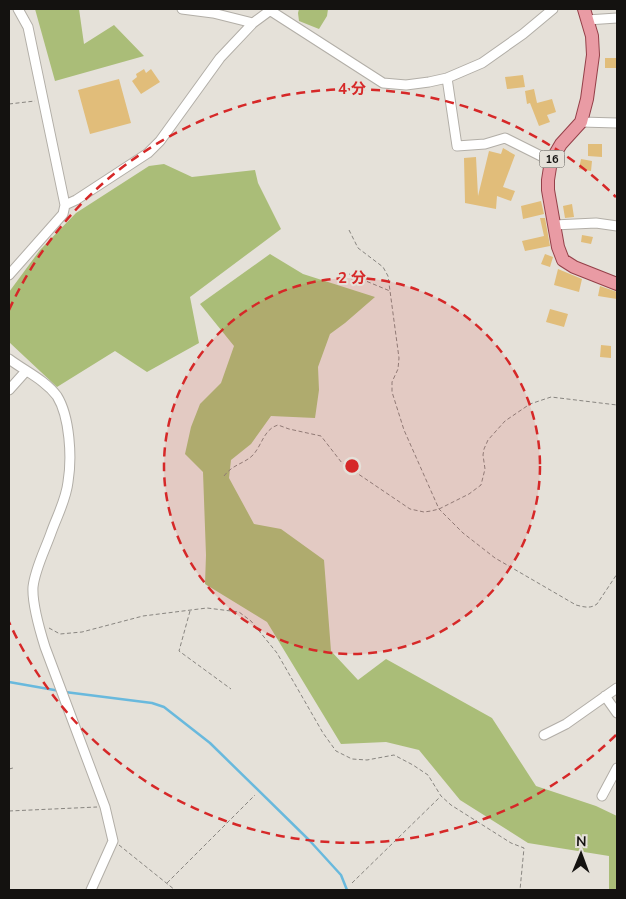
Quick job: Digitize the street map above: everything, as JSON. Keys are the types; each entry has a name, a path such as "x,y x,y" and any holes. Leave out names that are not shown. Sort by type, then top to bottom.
{"main road":[{"name":"16","path":"586,14 592,36 593,55 587,99 581,122 561,144 552,161 548,190 558,247 563,260 617,284"}],"street":[{"path":"9,275 63,214 66,205 28,27 18,9"},
{"path":"182,9 213,13 253,23"},
{"path":"66,205 148,153 160,141 220,58 253,23 272,10 383,83 406,85 447,78 482,63 523,34 553,9"},
{"path":"586,14 617,18"},
{"path":"447,78 457,146 485,144 506,138 552,161"},
{"path":"581,122 617,123"},
{"path":"554,225 596,223 617,226"},
{"path":"9,359 46,384 57,397 66,418 69,441 69,481 66,495 37,572 33,588 45,647 105,807 113,841 91,890"},
{"path":"9,390 26,371"},
{"path":"544,735 571,721 617,688"},
{"path":"605,696 617,713"},
{"path":"602,796 617,768"}],"path":[{"path":"9,104 43,100"},
{"path":"349,230 358,248 383,267 388,276 400,358 398,369 392,382 392,392 404,430 439,509 463,533 495,558 576,605 586,608 597,604 617,574"},
{"path":"349,274 390,292"},
{"path":"224,476 229,468 252,455 272,426 278,424 289,429 322,436 342,463 410,509 424,512 439,509 469,494 481,485 485,477 484,448 488,440 506,421 530,404 551,397 617,405"},
{"path":"38,620 60,634 82,632 143,616 207,608 239,612 251,622 277,653 323,733 336,751 352,759 367,760 394,755 428,775 441,796 451,806 511,843 524,848 520,890"},
{"path":"190,611 179,651 231,688"},
{"path":"166,883 255,795"},
{"path":"352,883 441,796"},
{"path":"9,811 105,807"},
{"path":"113,841 175,890"}],"green space":[{"path":"35,9 79,9 84,44 114,25 144,56 55,81"},
{"path":"299,9 328,9 327,16 319,29 299,21"},
{"path":"164,164 192,177 255,170 258,183 281,229 190,297 199,343 147,372 115,351 57,387 9,342 9,292 40,250 76,213 149,166"},
{"path":"270,254 303,274 375,297 330,334 318,367 319,390 315,418 271,416 251,444 231,460 229,478 254,524 281,529 324,560 331,651 358,680 386,659 492,718 536,786 596,806 617,816 617,890 609,890 609,856 528,843 460,800 419,750 386,742 341,744 267,622 205,584 206,555 203,472 185,454 191,427 200,404 221,383 234,346 200,304"}],"building":[{"path":"605,58 617,58 617,68 605,68"},
{"path":"144,69 146,73 151,69 160,82 141,94 132,81 137,77 136,74"},
{"path":"523,75 525,87 507,89 505,77"},
{"path":"119,79 131,123 90,134 78,90"},
{"path":"534,89 537,103 552,99 556,112 547,115 550,122 539,126 530,103 527,104 525,91"},
{"path":"588,144 602,144 602,157 588,156"},
{"path":"503,148 515,155 503,187 515,191 511,201 497,196 496,209 465,203 464,158 476,157 478,196 489,151 501,154"},
{"path":"581,159 592,161 591,171 579,169"},
{"path":"541,201 544,214 523,219 521,206"},
{"path":"572,204 574,217 565,218 563,206"},
{"path":"540,218 545,218 550,246 525,251 522,241 544,236"},
{"path":"582,235 593,237 591,244 581,242"},
{"path":"545,254 553,257 550,267 541,264"},
{"path":"558,269 582,279 579,292 554,285"},
{"path":"600,286 617,292 617,299 598,296"},
{"path":"550,309 568,314 564,327 546,322"},
{"path":"601,345 611,346 611,358 600,357"}],"waterway":[{"path":"9,682 60,691"},
{"path":"65,692 152,703 164,707 210,743 310,841 341,875 347,890"}]}
